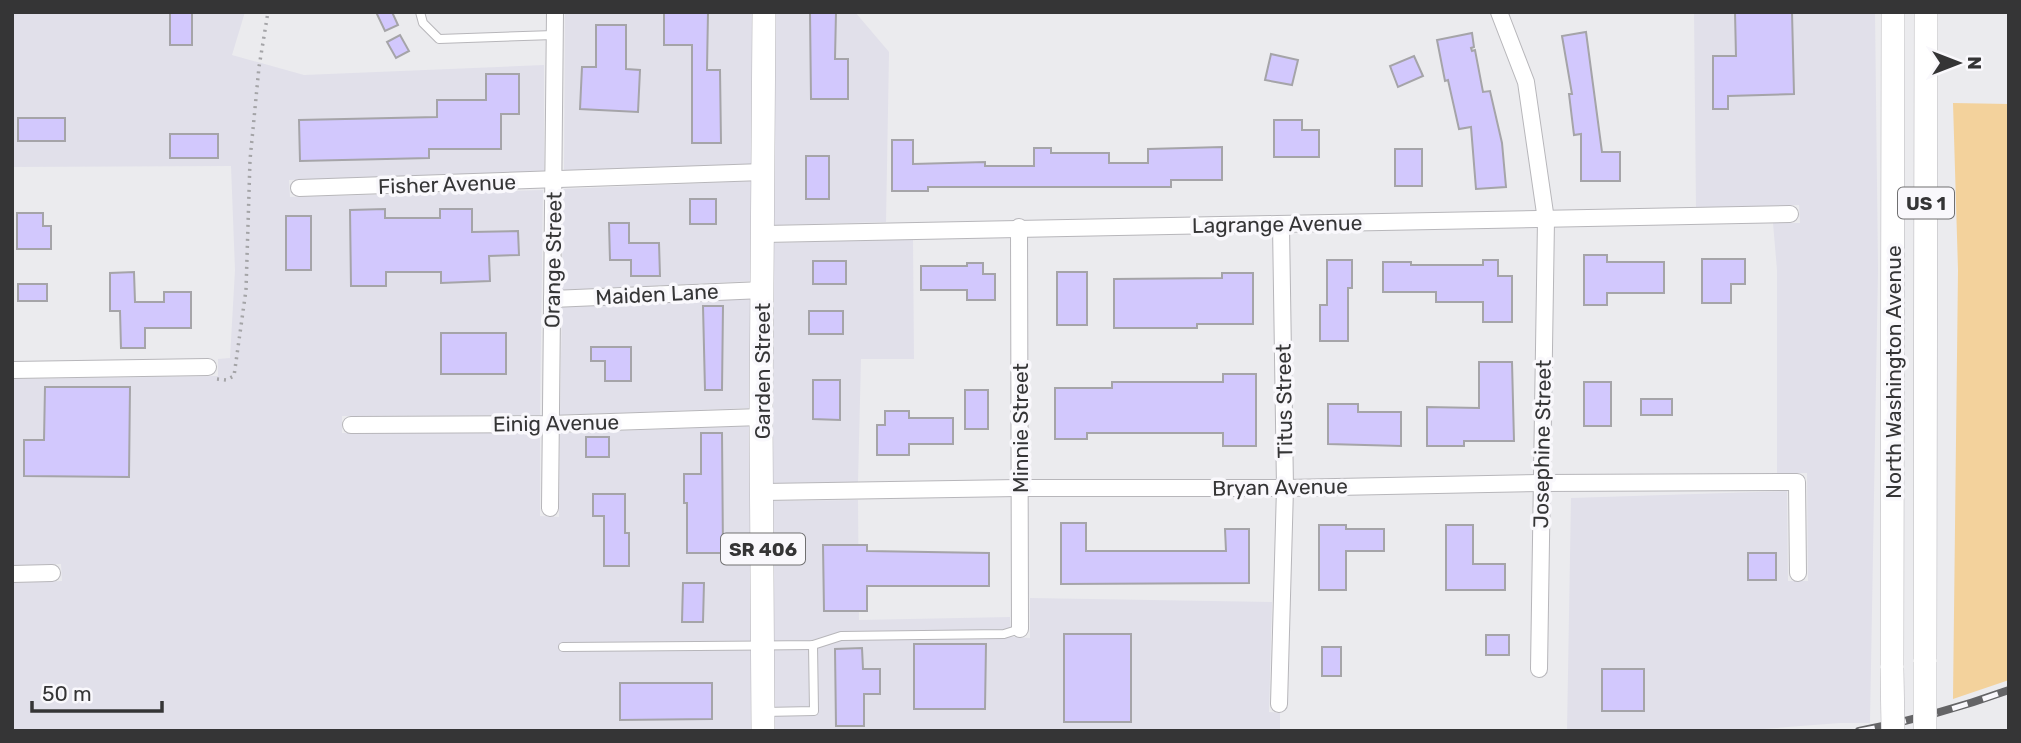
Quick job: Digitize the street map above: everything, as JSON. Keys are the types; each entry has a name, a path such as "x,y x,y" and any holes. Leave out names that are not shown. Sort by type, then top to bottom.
{"main road":[{"name":"Garden Street","path":"763,721 761,417 764,12"},
{"name":"North Washington Avenue","path":"1892,731 1893,12"},
{"name":"North Washington Avenue","path":"1925,731 1926,12"}],"street":[{"name":"Orange Street","path":"550,508 555,12"},
{"name":"Josephine Street","path":"1499,12 1526,82 1546,220 1539,669"},
{"name":"Fisher Avenue","path":"299,188 763,172"},
{"name":"Lagrange Avenue","path":"764,234 1790,214"},
{"name":"Titus Street","path":"1279,704 1285,488 1281,225"},
{"name":"Minnie Street","path":"1019,227 1020,629"},
{"name":"Maiden Lane","path":"552,299 763,290"},
{"path":"12,370 208,367"},
{"name":"Einig Avenue","path":"351,425 550,424 761,417"},
{"name":"Bryan Avenue","path":"763,492 1797,482 1798,573"},
{"path":"12,574 52,573"}],"lane":[{"path":"419,12 422,23 439,38 554,35"},
{"path":"563,647 813,645 841,636 1004,634 1020,629"},
{"path":"763,721 814,711 813,645"}],"path":[{"path":"234,376 246,290 250,160 259,66 268,12"}],"shaded area":[{"path":"12,12 245,12 232,55 304,75 544,65 544,172 289,180 290,197 543,190 540,415 342,416 342,433 540,433 540,516 559,517 560,433 752,426 754,731 12,731 12,583 62,581 61,564 12,566 12,379 218,376 218,359 230,358 235,270 231,166 12,167"},
{"path":"565,12 754,12 753,164 564,172"},
{"path":"774,12 855,12 889,52 886,222 774,225"},
{"path":"1694,12 1875,12 1878,270 1870,723 1737,731 1567,731 1571,498 1787,491 1788,581 1808,581 1807,473 1777,473 1777,270 1773,223 1800,223 1799,205 1696,208"},
{"path":"1953,103 2009,104 2009,680 1953,699 1958,270"},
{"path":"754,181 753,281 562,290 563,189"},
{"path":"913,239 914,359 861,359 858,482 773,483 774,243"},
{"path":"753,299 752,408 560,415 562,307"},
{"path":"858,500 859,620 1010,617 1011,637 1030,638 1030,598 1272,602 1269,712 1280,713 1280,731 774,731 773,501"}],"building":[{"path":"170,12 192,12 192,45 170,45"},
{"path":"376,12 392,12 398,25 385,31"},
{"path":"664,12 708,12 707,70 720,70 721,143 692,143 692,45 664,45"},
{"path":"810,12 836,12 835,59 848,59 848,99 811,99"},
{"path":"1735,12 1792,12 1794,94 1728,96 1728,109 1713,109 1713,56 1736,56"},
{"path":"596,25 626,25 626,69 640,70 638,112 580,109 582,67 596,67"},
{"path":"1586,32 1602,152 1620,152 1620,181 1581,181 1581,134 1574,135 1569,94 1572,94 1562,36"},
{"path":"1472,33 1474,47 1471,48 1472,51 1475,50 1483,92 1490,91 1502,143 1506,187 1476,189 1471,127 1459,129 1448,80 1445,81 1437,40"},
{"path":"400,35 409,51 396,58 387,42"},
{"path":"1271,54 1298,60 1292,85 1265,80"},
{"path":"1414,56 1423,76 1398,87 1390,66"},
{"path":"486,74 519,74 519,114 501,114 501,149 429,149 429,158 300,161 299,120 437,117 437,100 486,100"},
{"path":"18,118 65,118 65,141 18,141"},
{"path":"1274,120 1302,120 1302,130 1319,130 1319,157 1274,157"},
{"path":"170,134 218,134 218,158 170,158"},
{"path":"892,140 913,140 913,164 985,162 985,166 1034,166 1034,148 1051,148 1051,153 1109,153 1109,163 1148,163 1148,149 1222,147 1222,180 1171,180 1171,187 928,187 928,191 892,191"},
{"path":"1395,149 1422,149 1422,186 1395,186"},
{"path":"806,156 829,156 829,199 806,199"},
{"path":"690,199 716,199 716,224 690,224"},
{"path":"385,209 385,218 440,218 440,209 472,209 472,232 518,231 519,255 489,256 490,281 441,283 441,272 386,272 386,286 351,286 350,210"},
{"path":"17,213 43,213 43,226 51,226 51,249 17,249"},
{"path":"286,216 311,216 311,270 286,270"},
{"path":"609,223 629,223 629,243 659,243 660,276 631,276 631,260 610,260"},
{"path":"1584,255 1607,255 1607,262 1664,262 1664,293 1607,293 1607,305 1584,305"},
{"path":"1702,259 1745,259 1745,284 1731,284 1731,303 1702,303"},
{"path":"1327,260 1352,260 1352,288 1348,288 1348,341 1320,341 1320,305 1327,305"},
{"path":"1483,260 1498,260 1498,276 1512,276 1512,322 1483,322 1483,302 1436,302 1436,292 1383,292 1383,262 1411,262 1411,265 1483,265"},
{"path":"813,261 846,261 846,284 813,284"},
{"path":"967,263 983,263 983,274 995,274 995,300 967,300 967,290 921,290 921,266 967,266"},
{"path":"134,272 135,302 164,302 164,292 191,292 191,328 145,328 145,348 121,348 120,311 110,311 110,273"},
{"path":"1057,272 1087,272 1087,325 1057,325"},
{"path":"1222,273 1253,273 1253,324 1197,324 1197,328 1114,328 1114,279 1222,278"},
{"path":"18,284 47,284 47,301 18,301"},
{"path":"703,306 723,306 722,390 705,390"},
{"path":"809,311 843,311 843,334 809,334"},
{"path":"441,333 506,333 506,374 441,374"},
{"path":"591,347 631,347 631,381 605,381 605,361 591,361"},
{"path":"1479,362 1512,362 1514,441 1464,441 1464,446 1427,446 1427,407 1479,408"},
{"path":"1223,374 1256,374 1256,446 1223,446 1223,433 1087,433 1087,439 1055,439 1055,388 1112,388 1112,382 1223,382"},
{"path":"813,380 840,380 840,420 813,419"},
{"path":"1584,382 1611,382 1611,426 1584,426"},
{"path":"45,387 130,387 129,477 24,476 24,440 44,440"},
{"path":"965,390 988,390 988,429 965,429"},
{"path":"1641,399 1672,399 1672,415 1641,415"},
{"path":"1328,404 1358,404 1358,412 1401,412 1401,446 1328,444"},
{"path":"885,411 909,411 909,418 953,418 953,444 909,444 909,455 877,455 877,425 885,425"},
{"path":"701,433 722,433 723,553 687,553 684,474 701,474"},
{"path":"586,437 609,437 609,457 586,457"},
{"path":"593,494 625,494 625,533 629,533 629,566 604,566 604,516 593,516"},
{"path":"1061,523 1086,523 1086,551 1226,551 1225,529 1249,529 1249,583 1061,584"},
{"path":"1319,525 1346,525 1346,529 1384,529 1384,551 1346,551 1346,590 1319,590"},
{"path":"1446,525 1473,525 1473,564 1505,564 1505,590 1446,590"},
{"path":"823,545 867,545 867,551 989,553 989,586 867,586 867,611 824,611"},
{"path":"1748,553 1776,553 1776,580 1748,580"},
{"path":"683,583 704,583 703,622 682,622"},
{"path":"1064,634 1131,634 1131,722 1064,722"},
{"path":"1486,635 1509,635 1509,655 1486,655"},
{"path":"914,644 986,644 985,709 914,709"},
{"path":"1322,647 1341,647 1341,676 1322,676"},
{"path":"862,648 863,669 880,669 880,694 864,694 864,726 836,726 835,649"},
{"path":"1602,669 1644,669 1644,711 1602,711"},
{"path":"620,683 712,683 712,719 620,720"}],"railway":[{"path":"1859,731 1935,714 2009,690"}]}
